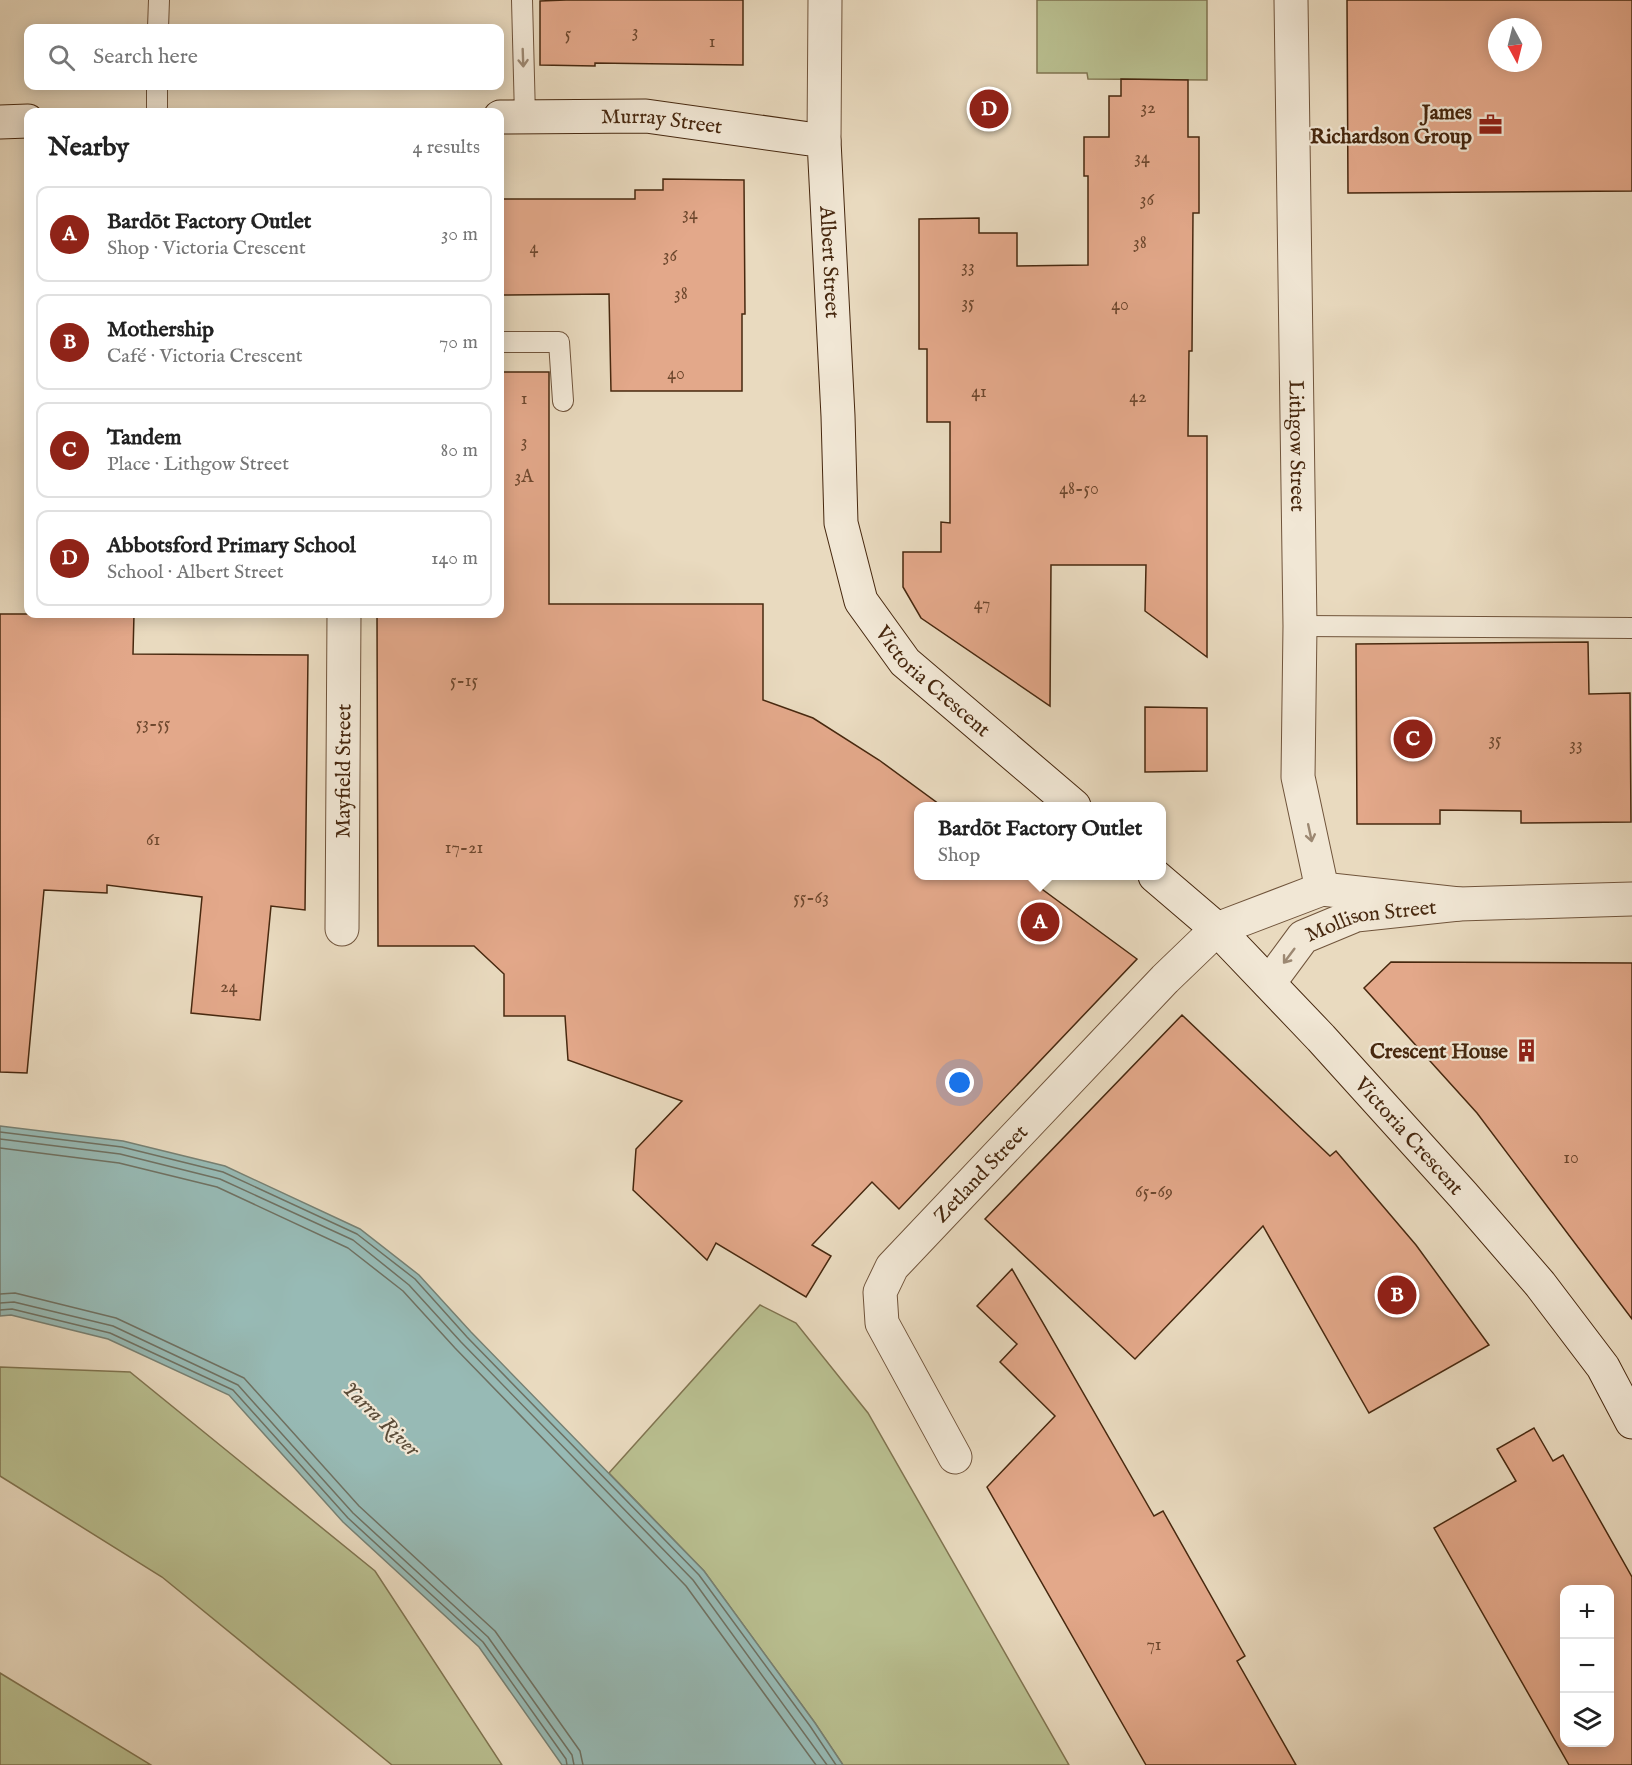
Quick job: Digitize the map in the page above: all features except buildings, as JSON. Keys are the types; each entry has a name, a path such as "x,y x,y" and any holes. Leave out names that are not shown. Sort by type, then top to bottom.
{"street":[{"name":"Albert Street","path":"825,0 824,141 836,367 841,523"},
{"name":"Lithgow Street","path":"1291,0 1300,626 1298,777 1322,889"},
{"name":"Murray Street","path":"512,117 646,116 824,141"},
{"path":"0,122 24,122"},
{"name":"Victoria Crescent","path":"841,523 861,601 905,662 1068,802"},
{"name":"Mayfield Street","path":"342,929 344,618"},
{"name":"Victoria Crescent","path":"1160,880 1217,929 1269,983 1463,1195 1540,1284 1604,1367 1632,1422"},
{"name":"Mollison Street","path":"1217,929 1322,889 1460,904"},
{"name":"Mollison Street","path":"1269,983 1303,937 1356,915 1460,904 1632,899"},
{"name":"Zetland Street","path":"955,1457 882,1323 880,1292 892,1268 1165,979 1217,929"}],"lane":[{"path":"158,24 159,0"},
{"path":"512,117 522,0"},
{"path":"157,90 157,108"},
{"path":"504,342 559,342 563,401"},
{"path":"1300,626 1632,628"}],"green space":[{"path":"1037,0 1207,0 1207,80 1088,79 1087,73 1037,73"},
{"path":"760,1305 796,1323 868,1413 1069,1765 843,1765 704,1571 609,1473"},
{"path":"0,1367 130,1372 375,1571 502,1765 392,1765 162,1577 0,1476"},
{"path":"0,1673 151,1765 0,1765"}],"water":[{"name":"Yarra River","path":"0,1126 123,1141 225,1166 360,1229 419,1275 471,1332 704,1571 843,1765 562,1765 479,1647 343,1522 229,1395 108,1339 11,1315 0,1316"}],"place":[{"name":"Abbotsford Primary School","path":"989,109"},
{"name":"James Richardson Group","path":"1490,124"},
{"name":"Tandem","path":"1413,739"},
{"name":"Bardōt Factory Outlet","path":"1040,922"},
{"name":"Crescent House","path":"1526,1051"},
{"name":"Mothership","path":"1397,1295"}]}
